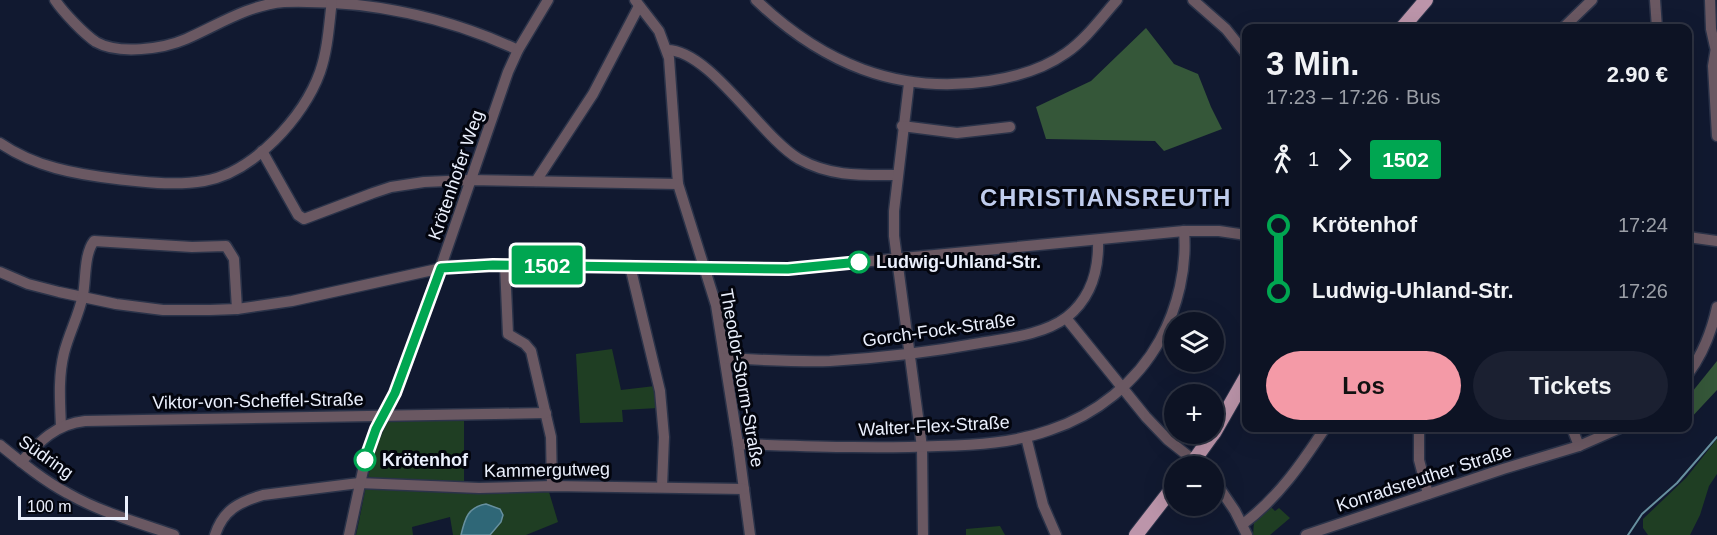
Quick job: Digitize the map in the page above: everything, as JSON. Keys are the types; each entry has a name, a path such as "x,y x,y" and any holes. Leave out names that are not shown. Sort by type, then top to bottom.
{"main road":[{"path":"1405,24 1426,0"},
{"path":"1224,414 1242,384"},
{"path":"1136,535 1164,499"}],"street":[{"path":"55,0 65,14 96,42 116,47 140,49 166,46 262,5 332,0 353,1 421,14 464,27 518,50"},
{"path":"0,143 29,160 61,170 93,176 172,183 206,181 222,175 238,168 262,151 292,122 313,90 326,50 332,0"},
{"name":"Krötenhofer Weg","path":"349,535 359,483 376,429 395,393 518,50 548,0"},
{"path":"756,0 797,35 822,52 846,64 909,83 947,85 1004,79 1054,61 1081,40 1117,0"},
{"path":"1193,0 1226,29 1242,49"},
{"path":"1567,24 1592,0"},
{"path":"1655,0 1657,24"},
{"path":"1710,0 1717,7"},
{"path":"1710,0 1711,29 1716,45 1713,66 1717,136"},
{"path":"536,181 593,94 637,3"},
{"name":"Theodor-Storm-Straße","path":"637,3 659,31 667,50 678,184 716,305 744,489"},
{"path":"667,50 683,54 722,83 774,138 798,158 835,174 897,175"},
{"path":"909,83 897,175 894,236 922,447 923,535"},
{"path":"903,126 957,133 1010,127"},
{"path":"262,151 298,215 304,219 312,218 391,187 424,182 471,180 678,184"},
{"path":"0,272 28,284 116,304 163,310 237,309 292,301 441,268 505,265 788,269 1184,231 1219,231 1242,234"},
{"name":"Walter-Flex-Straße","path":"738,444 922,447 966,445 1026,437 1051,430 1084,415 1123,388 1155,349 1172,315 1179,292 1184,262 1184,231"},
{"path":"1692,238 1717,241"},
{"name":"Gorch-Fock-Straße","path":"724,358 829,361 909,353 1009,338 1036,331 1066,318 1090,290 1098,263 1098,240"},
{"path":"61,427 62,361 69,333 83,298 89,252 94,241 192,247 224,246 228,248 234,259 237,309"},
{"path":"505,265 508,334 525,344 531,351 550,437 552,486"},
{"path":"630,266 660,391 664,437 662,487"},
{"path":"1692,368 1707,338 1717,307"},
{"path":"1066,318 1153,425 1186,456"},
{"name":"Viktor-von-Scheffel-Straße","path":"21,462 43,439 61,427 74,422 546,413"},
{"path":"1243,524 1265,506 1288,480 1322,432"},
{"path":"1419,432 1419,460 1428,494"},
{"path":"1574,432 1579,446"},
{"name":"Konradsreuther Straße","path":"1306,535 1579,446 1611,432"},
{"path":"1026,437 1043,505 1056,535"},
{"name":"Südring","path":"0,445 68,493 103,509 174,535"},
{"name":"Kammergutweg","path":"215,535 225,514 251,499 263,495 359,483 478,488 552,486 744,489"},
{"path":"744,489 750,535"},
{"path":"1224,495 1243,524 1247,535"}],"green space":[{"path":"1146,28 1174,64 1198,74 1222,129 1164,151 1155,141 1046,139 1036,107 1091,81"},
{"path":"612,349 621,390 655,386 658,408 622,410 623,422 580,423 576,354"},
{"path":"1717,361 1717,390 1692,417 1692,392"},
{"path":"464,418 464,493 549,492 558,522 526,535 453,535 450,517 412,527 413,535 356,535 372,461 389,420"},
{"path":"1717,439 1717,474 1709,486 1700,515 1690,535 1648,535 1643,528 1643,519 1686,478"},
{"path":"1271,507 1275,511 1279,508 1290,518 1270,535 1253,535 1254,522"},
{"path":"1000,526 1005,535 966,535 966,529"}],"water":[{"path":"486,504 500,509 503,515 501,522 490,535 461,535 468,514 480,505"}],"waterway":[{"path":"1628,535 1642,514 1677,483 1717,437"}],"bus line":[{"name":"1502","path":"365,460 376,429 395,393 441,268 493,265 579,265 788,269 859,262"}],"place":[{"name":"Ludwig-Uhland-Str.","path":"859,262"},
{"name":"Krötenhof","path":"365,460"}],"district":[{"name":"CHRISTIANSREUTH","path":"1106,198"}]}
